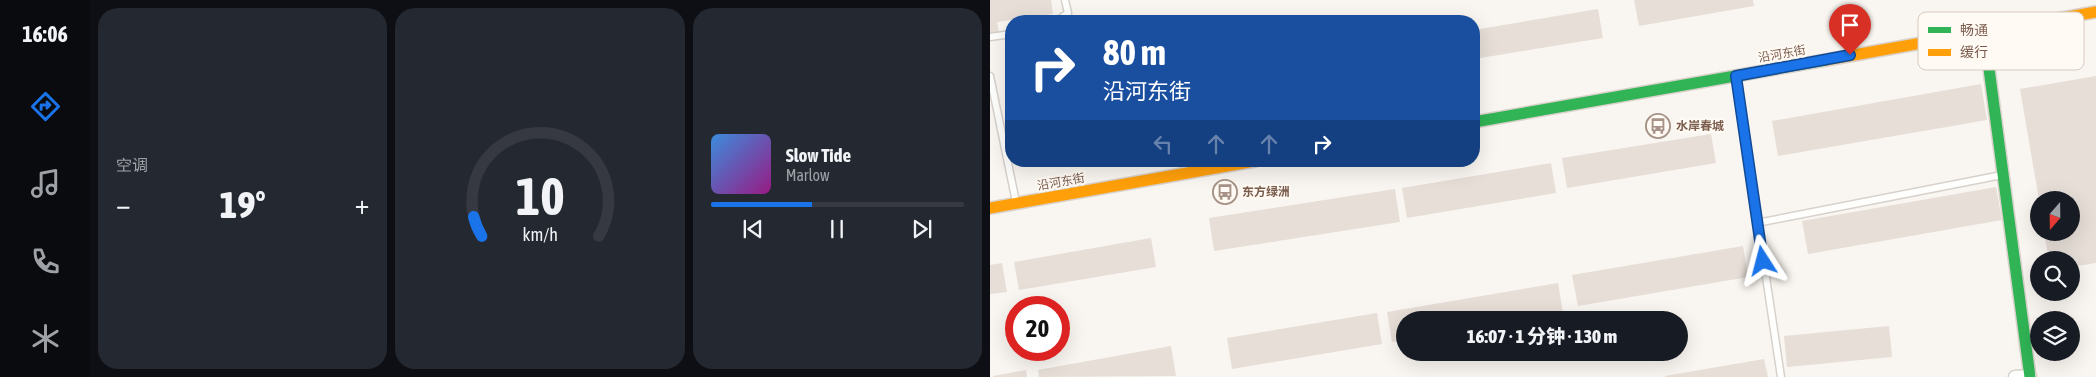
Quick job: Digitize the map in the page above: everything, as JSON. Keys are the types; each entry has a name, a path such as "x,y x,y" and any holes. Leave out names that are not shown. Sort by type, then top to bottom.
{"street":[{"name":"沿河东街","path":"1480,121 1918,44"},
{"path":"1989,70 2030,376 2015,377"},
{"name":"沿河东街","path":"990,208 1221,167"}],"lane":[{"path":"1064,15 1068,12 1065,0"},
{"path":"990,37 1005,35"},
{"path":"990,76 1005,150"},
{"path":"1736,76 1781,377"},
{"path":"1008,167 1016,204"},
{"path":"1757,223 2003,175"}],"building":[{"path":"990,0 1051,0 1053,14 1005,15 1005,21 997,22 999,34 990,36"},
{"path":"1634,0 1753,0 1754,6 1639,26"},
{"path":"1598,9 1603,38 1480,58 1480,29"},
{"path":"2096,76 2096,263 2080,266 2080,251 2047,251 2046,241 2080,241 2080,191 2037,191 2020,89"},
{"path":"1981,84 1987,120 1778,156 1772,121"},
{"path":"1711,134 1716,163 1567,188 1562,158"},
{"path":"1551,163 1556,193 1407,218 1402,188"},
{"path":"1996,187 2002,220 1808,254 1802,221"},
{"path":"1395,189 1400,222 1214,251 1209,218"},
{"path":"1151,238 1156,267 1019,290 1014,262"},
{"path":"1743,246 1748,277 1578,306 1572,275"},
{"path":"1002,263 1007,292 990,294 990,265"},
{"path":"1558,283 1563,311 1396,311 1396,341 1392,342 1387,312"},
{"path":"1377,313 1382,344 1232,369 1227,338"},
{"path":"1889,326 1892,357 1787,367 1784,336"},
{"path":"1171,346 1176,376 1039,377 1038,370"},
{"path":"1764,359 1768,377 1665,377 1665,376"},
{"path":"1026,370 1027,377 993,377 993,376"}],"traffic: fast":[{"path":"1480,121 1826,60"},
{"path":"1989,70 2030,377"}],"traffic: slow":[{"path":"2084,14 2096,12"},
{"path":"1826,60 1918,44"},
{"path":"990,208 1221,167"}],"place":[{"name":"水岸春城","path":"1658,126"},
{"name":"东方绿洲","path":"1225,192"}],"route":[{"path":"1763,261 1736,76 1850,55"}]}
